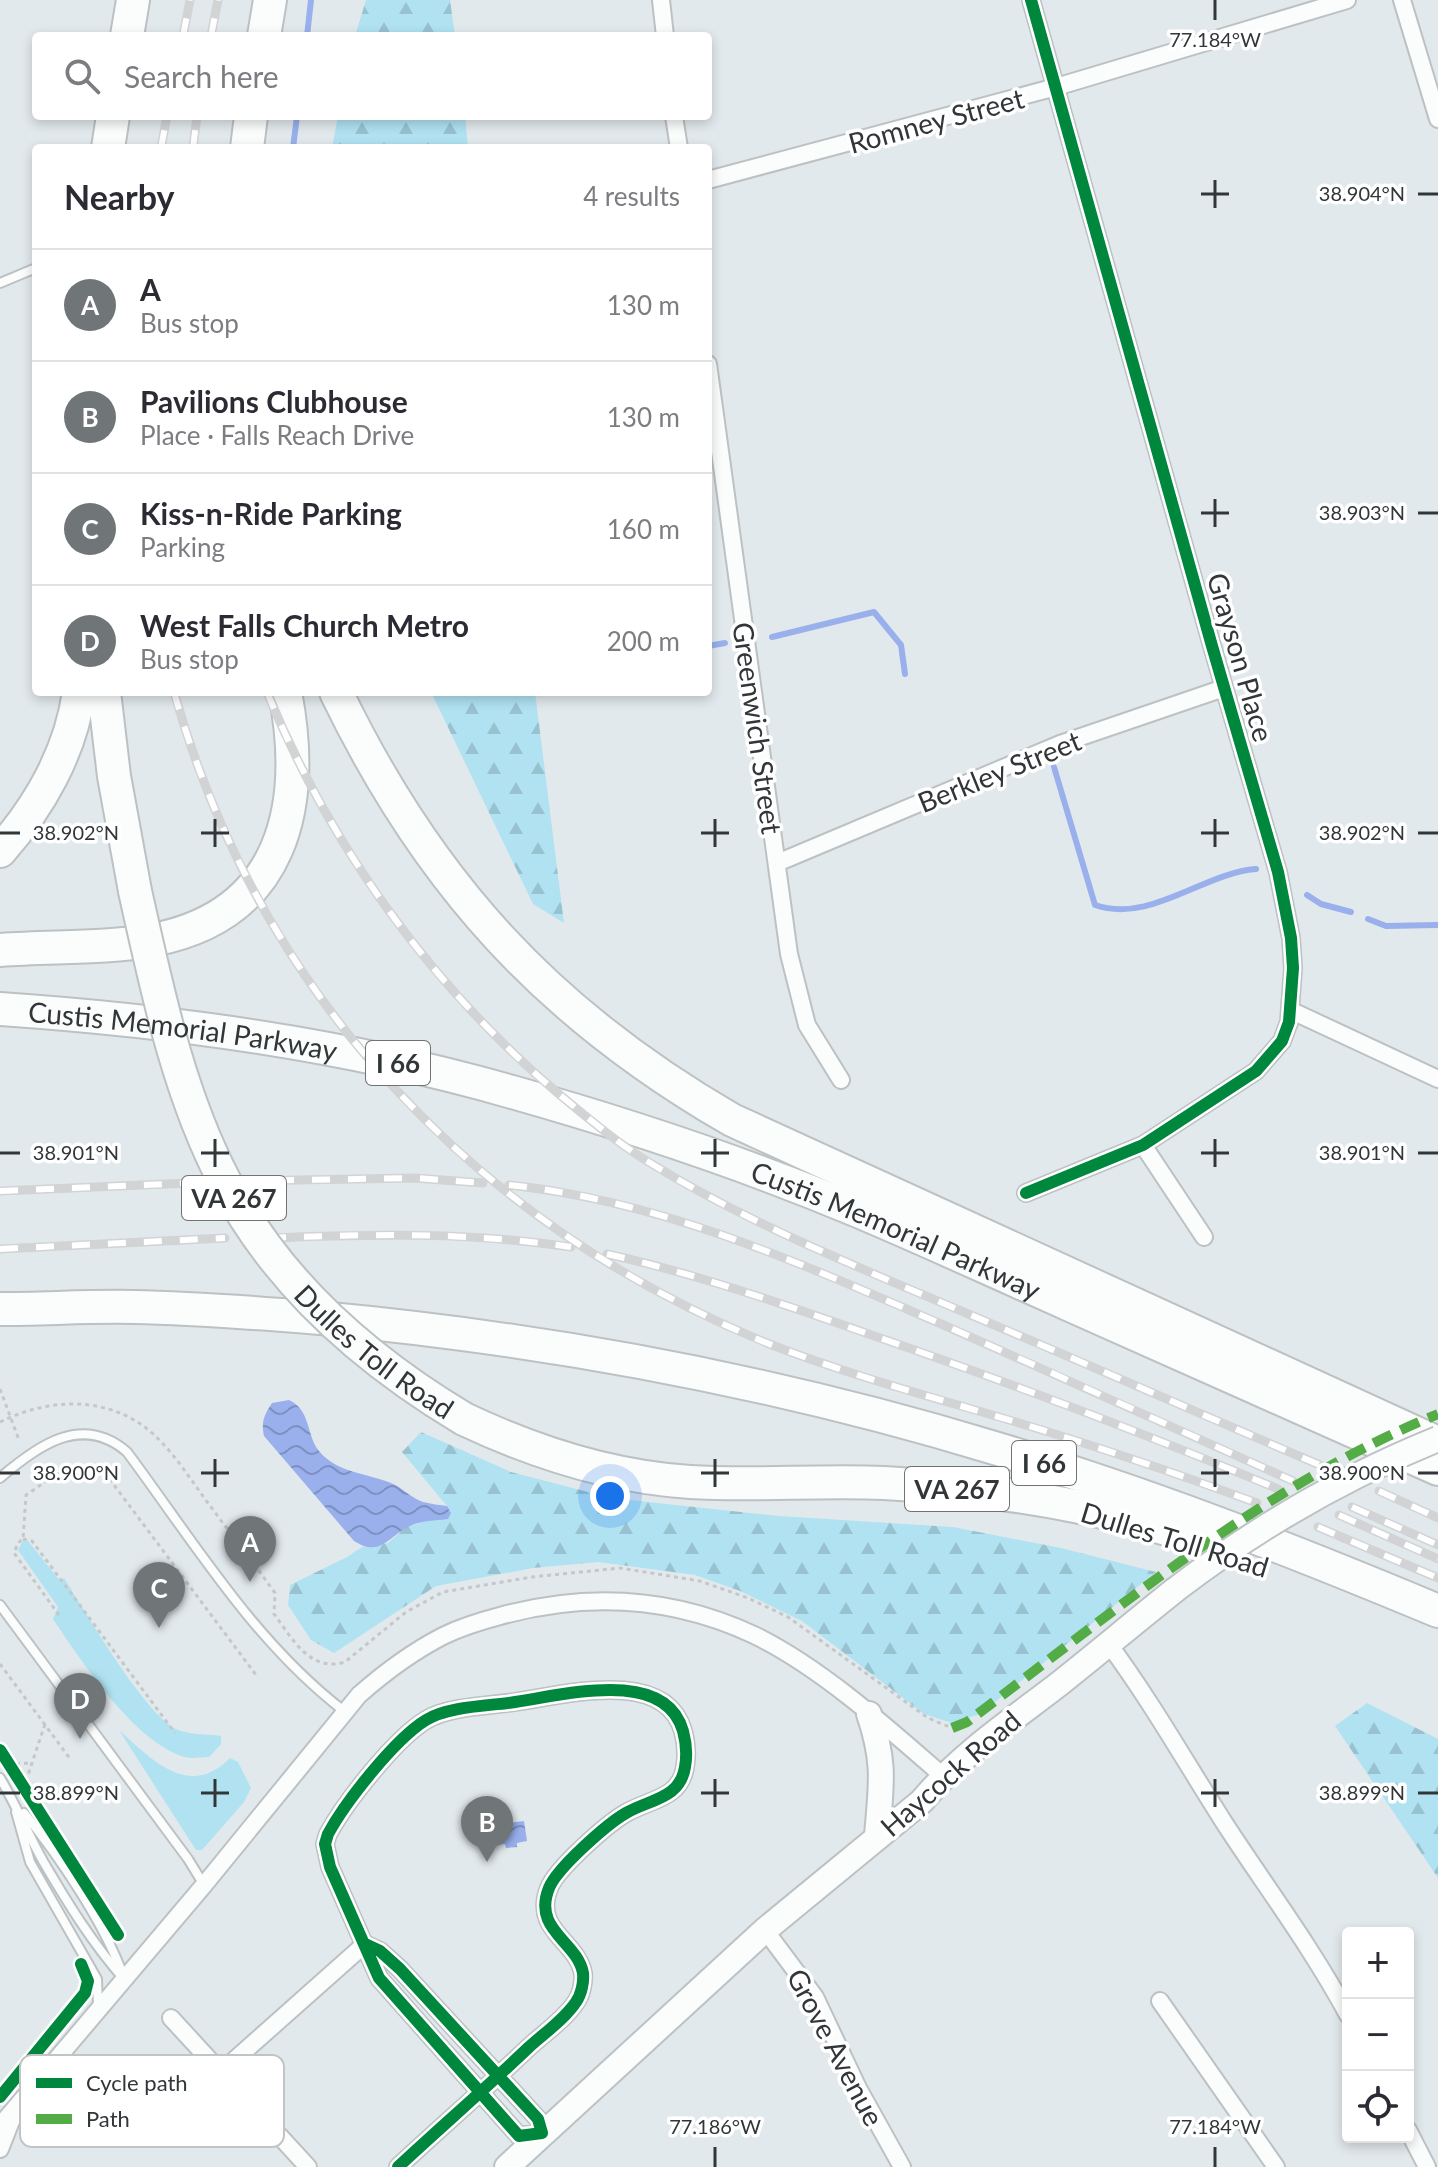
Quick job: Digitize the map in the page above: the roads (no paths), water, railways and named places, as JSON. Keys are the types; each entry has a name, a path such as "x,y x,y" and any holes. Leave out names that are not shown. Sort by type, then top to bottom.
{"highway":[{"path":"128,32 133,0"},
{"path":"265,32 270,0"},
{"path":"109,144 112,120"},
{"path":"248,144 250,120"},
{"path":"0,851 41,794 65,749 78,696"},
{"name":"Dulles Toll Road","path":"104,696 114,776 135,891 169,1030 211,1154 239,1207 278,1261 323,1313 380,1362 464,1419 506,1439 557,1457 646,1477 704,1482 815,1481 921,1486 1000,1494 1092,1511 1205,1542 1438,1632"},
{"path":"0,950 112,945 156,939 202,925 242,899 273,858 287,816 294,745 286,696"},
{"path":"338,696 362,746 400,811 469,904 530,971 582,1019 670,1083 745,1126 1438,1441"},
{"name":"Custis Memorial Parkway","path":"0,1009 139,1021 319,1047 479,1083 602,1118 696,1149 857,1211 1438,1469"},
{"name":"I 66","path":"0,1309 134,1307 317,1318 566,1349 711,1377 845,1407 994,1447 1116,1487 1438,1611"},
{"path":"0,1325 84,1321 216,1326 317,1318"}],"main road":[{"name":"Haycock Road","path":"507,2167 765,1930 922,1801 943,1776 1016,1714 1175,1590 1245,1540 1302,1505 1438,1441"},
{"path":"869,1714 880,1747 883,1770 877,1836"}],"street":[{"path":"661,0 665,32"},
{"name":"Grayson Place","path":"1026,1193 1143,1145 1256,1071 1282,1041 1292,1011 1291,938 1278,872 1031,0"},
{"name":"Romney Street","path":"712,179 1056,87 1347,0"},
{"path":"1402,0 1438,119"},
{"path":"675,120 678,144"},
{"name":"Greenwich Street","path":"712,392 789,954 807,1025 841,1080"},
{"name":"Berkley Street","path":"777,863 1060,744 1224,688"},
{"path":"1292,1011 1438,1079"},
{"path":"1143,1145 1204,1237"},
{"path":"60,2055 204,1885 344,1711 384,1673 415,1651 459,1629 547,1605 609,1601 680,1609 718,1620 803,1663 943,1776"},
{"path":"1108,1643 1318,1961 1342,2004"},
{"path":"365,1944 394,1962 499,2075 538,2119 542,2133 519,2136 481,2091 379,1978 330,1867 325,1844 328,1834 369,1777 416,1727 440,1713 578,1693 640,1692 666,1702 675,1711 684,1736 685,1767 682,1780 665,1797 617,1819 555,1876 546,1899 545,1910 552,1929 580,1964 583,1974 581,1991 571,2007 499,2075 481,2091 398,2167"},
{"name":"Grove Avenue","path":"765,1930 815,1997 858,2088 902,2167"},
{"path":"240,2055 365,1944"},
{"path":"1160,2001 1276,2167"},
{"path":"171,2018 205,2055"},
{"path":"0,2126 19,2103"},
{"path":"0,2149 19,2103"},
{"path":"284,2141 308,2167"},
{"path":"1414,2142 1427,2167"}],"lane":[{"path":"0,283 32,270"},
{"path":"0,1478 21,1460 67,1436 81,1433 114,1440 127,1452 256,1627 316,1690 344,1711"},
{"path":"0,1605 204,1885"},
{"path":"0,1778 42,1859 82,1924 99,1951 124,1979"},
{"path":"13,1800 40,1833 105,1934 124,1979"},
{"path":"13,1800 30,1862 97,1979 99,1995 96,2012"}],"water":[{"path":"289,1400 305,1416 319,1451 334,1464 391,1483 423,1502 447,1506 451,1513 448,1519 415,1524 378,1546 363,1546 354,1541 264,1436 264,1419 272,1403"},
{"path":"524,1821 527,1841 517,1843 517,1847 495,1845 492,1825"}],"waterway":[{"path":"307,32 311,0"},
{"path":"294,144 296,120"},
{"path":"772,637 874,612 901,645 905,674"},
{"path":"712,645 725,643"},
{"path":"1054,767 1095,905 1116,909 1136,908 1236,872 1256,869"},
{"path":"1307,895 1321,904 1351,912"},
{"path":"1368,919 1386,926 1438,925"}],"railway":[{"path":"184,32 190,0"},
{"path":"212,32 218,0"},
{"path":"162,144 166,120"},
{"path":"194,144 196,120"},
{"path":"175,696 212,803 263,907 324,1002 395,1089 477,1167 567,1236 666,1296 772,1345 863,1377 1109,1451 1257,1503"},
{"path":"269,696 293,750 354,859 427,961 513,1053 613,1138 685,1183 804,1243 1322,1466"},
{"path":"240,1181 415,1178 483,1183"},
{"path":"0,1191 190,1183"},
{"path":"509,1185 621,1205 676,1220 782,1257 939,1323 1293,1481"},
{"path":"268,1238 420,1235 571,1247"},
{"path":"0,1249 225,1238"},
{"path":"607,1254 713,1282 886,1340 1181,1449 1278,1489"},
{"path":"1379,1491 1438,1518"},
{"path":"1352,1507 1438,1545"},
{"path":"1339,1515 1438,1559"},
{"path":"1318,1527 1438,1578"}],"place":[{"name":"A","path":"250,1582"},
{"name":"Kiss-n-Ride Parking","path":"159,1628"},
{"name":"West Falls Church Metro","path":"80,1739"},
{"name":"Pavilions Clubhouse","path":"487,1862"}]}
